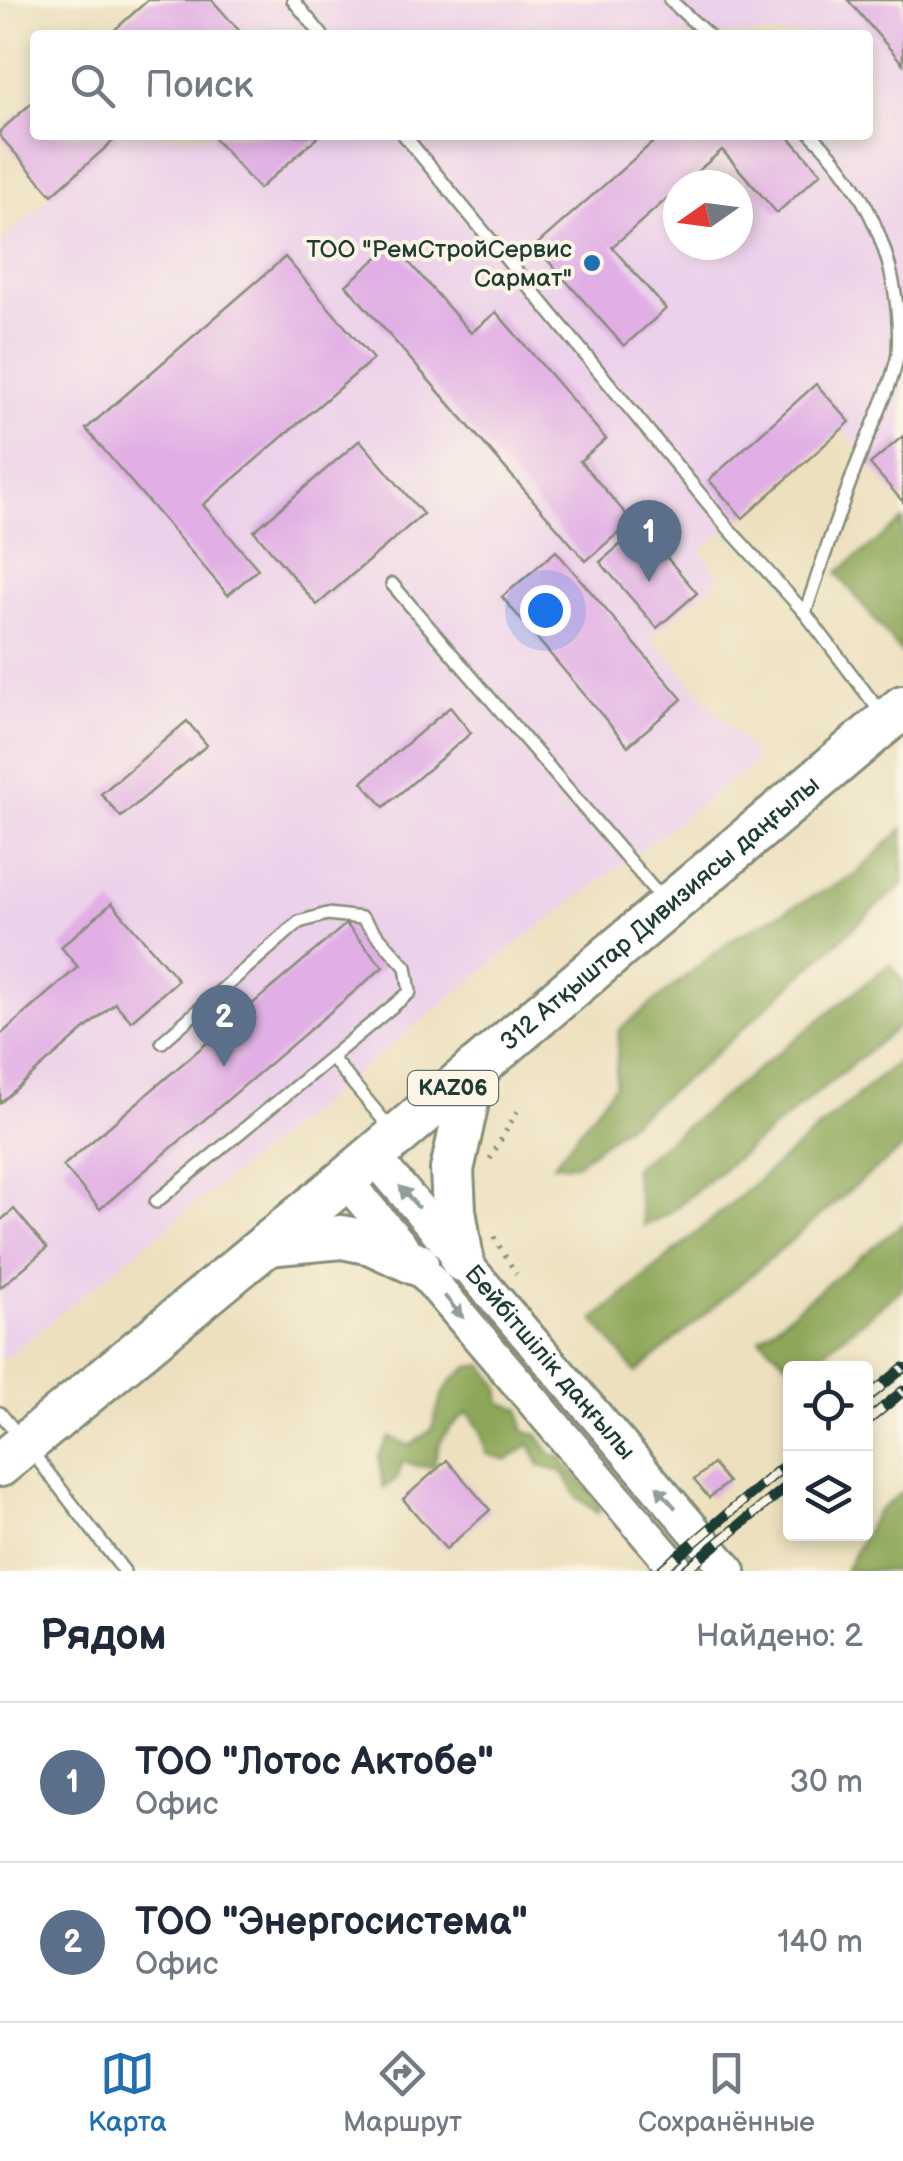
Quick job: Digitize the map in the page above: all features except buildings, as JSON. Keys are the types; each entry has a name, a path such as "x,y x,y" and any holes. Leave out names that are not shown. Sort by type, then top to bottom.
{"highway":[{"name":"312 Атқыштар Дивизиясы даңғылы","path":"9,1441 267,1244 895,713"},
{"path":"474,1070 452,1170 454,1210 476,1245"},
{"path":"267,1244 342,1237 371,1243 416,1264"}],"main road":[{"name":"Бейбітшілік даңғылы","path":"372,1157 476,1245 729,1571"},
{"name":"Бейбітшілік даңғылы","path":"372,1157 416,1264 678,1571"}],"lane":[{"path":"293,0 318,30"},
{"path":"670,0 703,30"},
{"path":"408,140 729,529 895,713"},
{"path":"805,613 900,352 900,299 888,245 858,186 817,140"},
{"path":"392,584 668,906"},
{"path":"156,1202 410,992 406,966 362,918 327,914 299,922 162,1042"},
{"path":"331,1057 372,1157"},
{"path":"9,1441 124,1571"}],"path":[{"path":"485,1168 519,1108"},
{"path":"476,1245 518,1277"}],"shaded area":[{"path":"148,0 903,0 903,502 842,429 701,552 721,577 651,636 758,760 499,958 0,1362 0,243 52,195 0,136 0,131 30,134 30,140 873,140 873,30 115,30"}],"green space":[{"path":"903,520 903,655 837,573"},
{"path":"903,828 903,885 701,1067 576,1164 553,1165 615,1085 619,1030 735,937 855,875"},
{"path":"890,964 903,982 903,1023 669,1213 644,1226 633,1168"},
{"path":"903,1057 903,1148 636,1373 594,1320"},
{"path":"903,1223 903,1288 813,1361 785,1361 760,1338"},
{"path":"484,1365 499,1387 501,1403 520,1409 523,1430 537,1434 551,1454 561,1457 600,1503 598,1513 577,1497 563,1472 540,1466 530,1444 508,1460 486,1454 481,1431 468,1412 444,1436 434,1467 403,1461 397,1479 383,1488 379,1455 390,1437 410,1446 432,1429 441,1397 453,1379 469,1367"},
{"path":"903,1491 903,1571 845,1571 861,1541 873,1541 876,1513"}],"railway":[{"path":"873,1393 903,1368"},
{"path":"873,1416 903,1391"},
{"path":"660,1571 783,1467"},
{"path":"684,1571 783,1490"}],"place":[{"name":"ТОО \"РемСтройСервис Сармат\"","path":"592,263"},
{"name":"ТОО \"Лотос Актобе\"","path":"649,582"},
{"name":"ТОО \"Энергосистема\"","path":"224,1067"}]}
